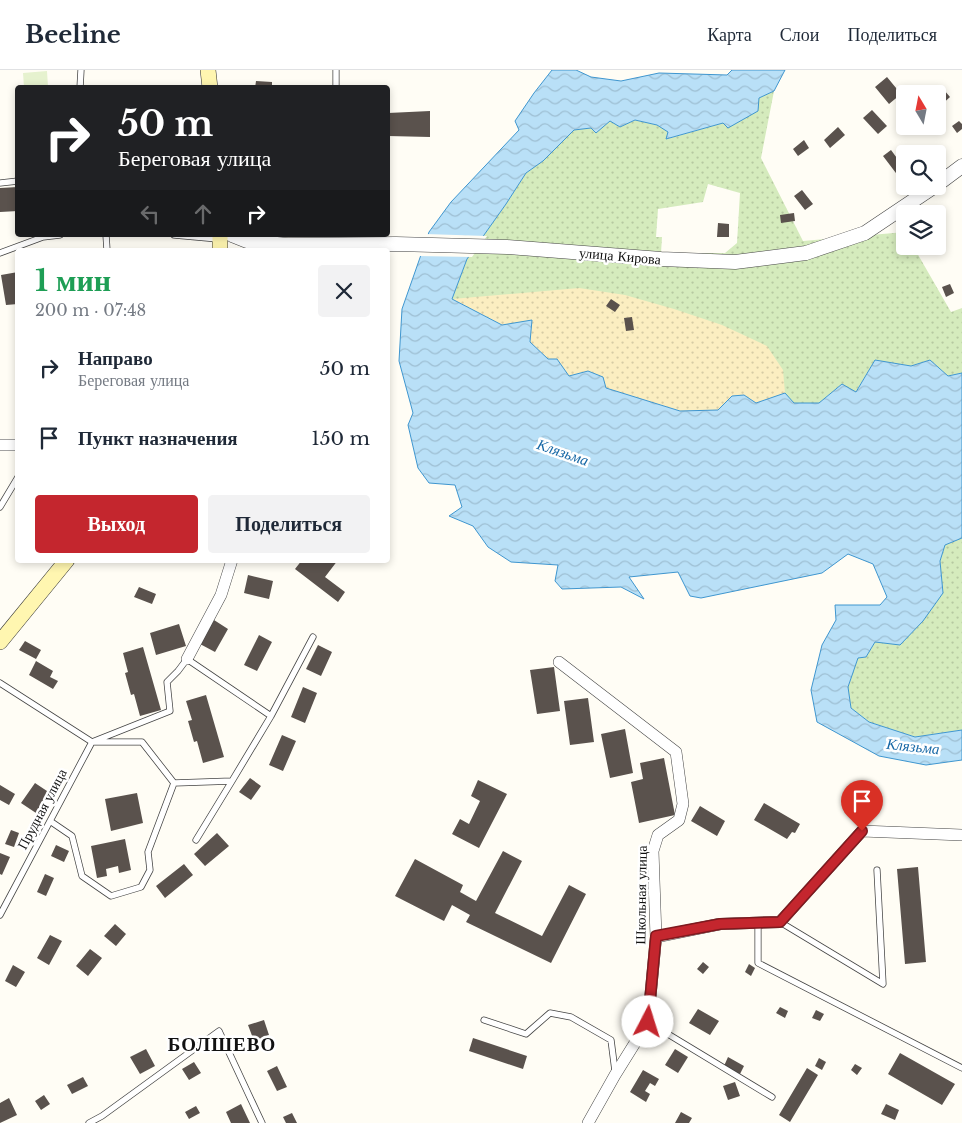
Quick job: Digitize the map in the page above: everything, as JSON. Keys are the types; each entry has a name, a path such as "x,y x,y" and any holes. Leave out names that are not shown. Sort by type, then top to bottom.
{"main road":[{"path":"208,70 210,85"},
{"path":"0,642 66,563"}],"street":[{"name":"улица Кирова","path":"946,178 962,166"},
{"name":"улица Кирова","path":"223,240 248,241 284,248 324,242 507,246 661,259 735,262 806,253 865,233 921,195"},
{"path":"0,446 15,445"},
{"path":"187,658 221,595 231,563"},
{"name":"Школьная улица","path":"559,662 676,752 683,804 679,820 658,835 653,851 656,936 648,1022 588,1123"},
{"path":"656,936 720,924 780,922 862,831 962,835"}],"lane":[{"path":"80,85 81,70"},
{"path":"336,70 336,85"},
{"path":"0,183 15,181"},
{"path":"0,253 43,237"},
{"path":"194,237 223,240"},
{"path":"0,506 15,482"},
{"path":"196,840 271,716 313,637"},
{"path":"92,742 170,711 166,682 178,671 187,658 271,716"},
{"path":"0,684 92,742 142,742 174,783"},
{"name":"Прудная улица","path":"0,915 92,742"},
{"path":"174,783 232,781"},
{"path":"50,821 72,836 82,876 111,896 141,888 150,870 148,852 174,783"},
{"path":"780,922 883,984 877,870"},
{"path":"758,923 758,963 962,1068"},
{"path":"484,1020 526,1034 550,1013 571,1017 611,1040 616,1075"},
{"path":"648,1022 772,1097"},
{"path":"89,1123 102,1116 219,1031 262,1123"},
{"path":"102,1116 105,1123"}],"green space":[{"path":"47,71 48,85 24,85 23,73"},
{"path":"774,91 761,158 803,241 896,233 896,255 918,255 951,312 962,308 962,373 948,376 930,360 911,366 875,360 855,393 842,384 819,403 794,403 452,299 467,259 526,173 543,161 574,130 591,128 611,121 620,127 635,120 657,125 669,132 667,139 723,123 759,98","holes":["708,184 740,193 737,243 725,253 661,253 662,237 656,237 658,209 703,202"]},
{"path":"962,538 962,730 915,737 869,722 851,708 848,687 858,658 866,657 875,642 943,593 940,561 945,545"}],"sand":[{"path":"579,288 625,295 674,309 722,325 767,346 783,370 785,393 756,403 744,395 718,410 680,411 569,377 557,359 548,359 530,342 452,299"}],"water":[{"name":"Клязьма","path":"552,70 576,70 591,77 621,81 659,73 727,75 732,70 785,70 774,91 759,98 758,111 728,128 723,123 666,139 668,132 657,125 635,120 620,127 610,121 596,133 591,128 574,130 543,161 526,173 467,259 452,299 502,325 532,320 530,342 548,359 557,359 569,376 588,371 603,377 606,388 680,411 718,410 732,396 744,395 756,403 785,393 794,403 819,403 842,384 856,392 875,360 911,366 930,360 948,376 962,373 962,538 945,545 940,561 943,593 923,621 900,645 875,642 866,657 858,658 848,687 851,708 869,722 915,737 962,730 962,760 926,765 879,756 817,722 811,690 822,645 836,620 835,605 880,605 887,597 873,564 848,554 822,573 701,598 690,596 678,572 629,577 644,599 621,587 562,589 555,581 558,565 511,562 488,547 473,526 449,516 462,507 455,485 429,483 418,468 408,425 413,413 399,361 402,309 429,232 451,202 519,130 515,121"}],"pier":[{"path":"425,234 487,236 472,257 418,256"}],"building":[{"path":"887,77 896,88 896,98 889,104 875,87"},
{"path":"256,81 272,82 272,85 255,85"},
{"path":"946,92 950,97 946,101"},
{"path":"872,110 887,126 878,134 863,118"},
{"path":"430,111 430,137 390,136 390,113"},
{"path":"959,121 962,124 962,129 957,133 952,126"},
{"path":"838,127 845,135 830,148 824,140"},
{"path":"804,140 809,148 798,156 793,149"},
{"path":"891,150 896,157 896,173 883,156"},
{"path":"15,187 15,211 0,212 0,188"},
{"path":"802,190 813,204 805,210 794,196"},
{"path":"794,213 795,221 781,223 780,215"},
{"path":"718,223 729,224 729,237 717,237"},
{"path":"15,273 15,304 6,305 1,275"},
{"path":"950,284 954,293 946,297 942,287"},
{"path":"611,299 620,305 615,312 606,306"},
{"path":"632,317 634,330 626,331 624,318"},
{"path":"300,563 336,563 325,577 345,592 338,602 295,569"},
{"path":"248,575 273,581 269,599 244,593"},
{"path":"139,587 156,594 152,604 134,597"},
{"path":"214,620 228,629 215,652 200,644"},
{"path":"179,624 186,646 156,655 150,633"},
{"path":"259,635 272,642 257,671 244,665"},
{"path":"25,641 41,650 36,659 19,650"},
{"path":"318,645 332,652 321,676 306,669"},
{"path":"143,647 161,710 140,716 134,694 131,695 125,673 128,672 123,653"},
{"path":"36,661 53,671 50,677 58,681 53,689 29,675"},
{"path":"554,667 560,711 537,714 530,670"},
{"path":"303,687 317,693 305,723 291,717"},
{"path":"206,695 224,757 203,763 197,741 194,742 188,721 192,720 186,701"},
{"path":"588,698 594,742 570,745 564,701"},
{"path":"625,729 633,773 610,778 601,734"},
{"path":"282,735 296,741 283,771 269,765"},
{"path":"664,758 675,815 639,823 631,782 643,779 640,763"},
{"path":"250,778 261,786 251,800 239,792"},
{"path":"478,780 507,794 479,848 452,834 460,819 469,824 480,801 471,796"},
{"path":"35,783 50,793 36,813 21,803"},
{"path":"0,785 15,794 9,805 0,800"},
{"path":"137,793 143,823 111,831 105,799"},
{"path":"764,803 800,824 795,833 792,832 787,839 754,820"},
{"path":"700,806 725,821 717,836 691,821"},
{"path":"11,830 19,833 14,847 5,844"},
{"path":"217,833 229,846 205,866 194,854"},
{"path":"125,839 131,870 119,873 118,866 106,869 107,876 97,878 91,846"},
{"path":"56,845 69,851 64,862 51,856"},
{"path":"503,851 522,861 495,913 542,936 569,885 586,894 551,963 466,922 470,915 452,905 444,921 395,896 415,859 463,885 460,892 476,901"},
{"path":"0,853 10,857 2,875 0,874"},
{"path":"184,864 193,875 165,898 156,886"},
{"path":"918,867 926,962 905,964 897,869"},
{"path":"45,874 54,878 46,896 37,892"},
{"path":"115,924 126,934 116,946 104,936"},
{"path":"50,935 62,941 49,965 37,958"},
{"path":"90,949 102,958 88,976 76,966"},
{"path":"703,962 709,967 703,974 697,969"},
{"path":"749,964 755,968 751,976 745,972"},
{"path":"13,965 25,972 16,987 5,981"},
{"path":"657,1004 668,1011 662,1020 651,1014"},
{"path":"780,1007 788,1011 785,1018 776,1013"},
{"path":"698,1009 719,1021 710,1035 689,1023"},
{"path":"816,1010 824,1014 820,1021 812,1018"},
{"path":"264,1020 269,1035 254,1041 248,1025"},
{"path":"473,1038 527,1056 523,1069 469,1051"},
{"path":"146,1049 155,1066 140,1074 130,1057"},
{"path":"675,1049 688,1057 678,1073 665,1065"},
{"path":"900,1053 955,1084 942,1105 888,1074"},
{"path":"728,1057 744,1066 740,1074 724,1066"},
{"path":"819,1058 826,1062 822,1070 815,1066"},
{"path":"194,1062 201,1073 189,1080 182,1069"},
{"path":"855,1064 862,1068 857,1075 851,1070"},
{"path":"277,1066 287,1087 277,1091 267,1071"},
{"path":"807,1068 818,1075 790,1122 779,1115"},
{"path":"643,1070 659,1079 655,1086 650,1083 645,1091 650,1094 646,1102 630,1092"},
{"path":"83,1077 88,1086 72,1094 67,1085"},
{"path":"735,1082 740,1096 728,1100 723,1086"},
{"path":"44,1095 50,1104 41,1110 35,1101"},
{"path":"9,1098 17,1115 0,1123 0,1103"},
{"path":"241,1104 250,1123 231,1123 226,1112"},
{"path":"886,1104 899,1110 895,1120 881,1114"},
{"path":"196,1106 200,1113 189,1119 185,1112"},
{"path":"681,1112 692,1118 689,1123 675,1123"},
{"path":"292,1113 297,1123 286,1123 283,1117"}],"district":[{"name":"БОЛШЕВО","path":"222,1044"}],"route":[{"path":"648,1022 656,936 720,924 780,922 862,831"}]}
